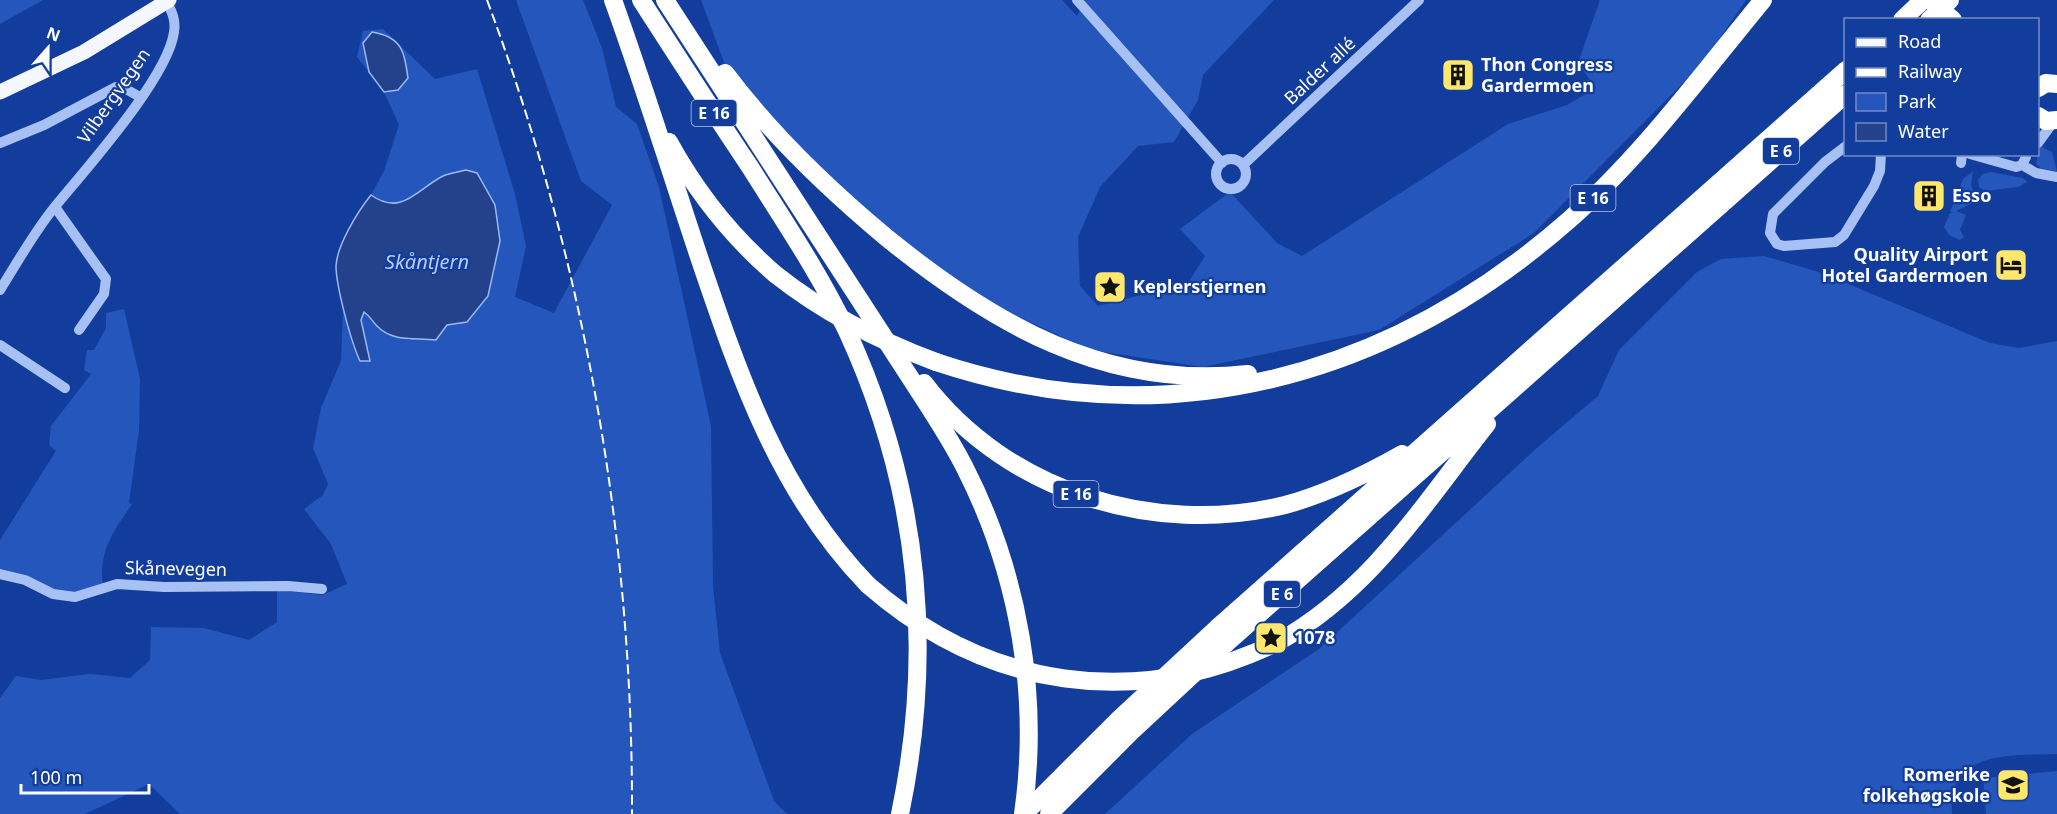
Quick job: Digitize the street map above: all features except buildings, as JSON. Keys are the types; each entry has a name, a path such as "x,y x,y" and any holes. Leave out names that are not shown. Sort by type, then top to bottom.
{"highway":[{"name":"E 16","path":"613,0 733,358 764,434 793,488 815,521 868,585 922,627 969,652 1013,668 1057,678 1104,682 1167,678 1228,663 1278,642 1331,607 1374,568 1522,381"},
{"name":"E 16","path":"641,0 820,279 857,355 888,440 911,540 919,623 915,720 900,814"},
{"name":"E 16","path":"665,0 872,319 964,467 998,546 1012,591 1024,659 1029,755 1024,814"},
{"name":"E 16","path":"674,0 728,77 820,179 922,266 969,300 1013,326 1061,349 1105,363 1148,372 1197,376 1236,376 1284,369 1377,344"},
{"name":"E 16","path":"649,107 687,173 711,208 743,244 775,274 815,304 846,322 936,362 987,377 1049,389 1154,395 1219,390 1265,382 1327,365 1377,344 1471,294 1522,258 1569,220 1640,148 1763,0"},
{"path":"1902,18 1915,0"},
{"path":"1903,18 1923,0"},
{"path":"1930,0 1951,18"},
{"path":"1931,18 1950,0"},
{"name":"E 6","path":"1024,814 1160,680 1844,71"},
{"name":"E 6","path":"1049,814 1174,691 1844,95"},
{"name":"E 16","path":"872,319 893,339 929,388 982,441 1017,465 1056,485 1118,507 1161,514 1202,516 1244,513 1285,504 1343,484 1399,455 1440,429"}],"main road":[{"path":"0,92 84,52 168,1"}],"street":[{"path":"1077,0 1222,163"},
{"name":"Balder allé","path":"1243,165 1419,0"},
{"name":"Vilbergvegen","path":"0,290 52,211 140,97 166,56 174,33 175,20 168,1"},
{"path":"0,143 44,124 117,87 130,90 140,97"},
{"path":"2039,139 2049,119"},
{"path":"1844,147 1817,169 1773,214 1770,233 1777,244 1784,246 1835,242 1844,235 1874,186 1880,171 1881,156"},
{"path":"1990,157 2016,167 2026,158 2036,173 2057,177"},
{"path":"1231,160 1243,165 1245,180 1239,187 1230,189 1221,185 1217,180 1216,171 1222,163 1231,160"},
{"path":"52,211 104,273 107,282 104,294 79,330"},
{"path":"0,345 65,388"},
{"name":"Skånevegen","path":"0,574 25,580 53,594 75,597 117,584 164,587 288,586 322,589"}],"green space":[{"path":"0,0 43,0 0,24"},
{"path":"516,0 583,0 602,48 616,107 637,124 659,187 711,426 713,586 720,653 774,801 787,814 180,814 149,784 85,814 0,814 0,698 16,676 41,680 90,674 130,678 150,660 151,627 204,628 249,640 277,622 277,590 322,595 347,584 331,544 304,509 323,495 328,484 313,448 321,408 341,361 343,310 340,287 353,346 361,361 370,361 361,319 365,312 378,327 409,340 419,337 436,340 444,176 418,194 400,202 381,201 371,195 384,171 399,125 384,92 388,93 363,43 369,72 357,57 363,31 383,29 435,79 477,69 515,194 526,246 515,297 554,313 612,205 581,181"},
{"path":"701,0 1062,0 1077,16 1085,0 1274,0 1203,75 1198,100 1174,142 1138,146 1100,187 1078,237 1080,286 1098,306 1188,283 1205,256 1180,229 1230,192 1277,243 1302,256 1508,124 1567,105 1596,88 1578,63 1600,0 1746,0 1703,63 1534,233 1379,330 1203,367 1097,351 1096,353 968,293 838,190 728,73"},
{"path":"2040,146 2052,152 2057,172 2041,168 2036,164"},
{"path":"1973,171 1971,185 1977,201 1956,211 1966,215 1960,230 1964,237 1960,240 1949,235 1944,227 1950,213 1954,212 1950,212 1963,179"},
{"path":"1991,172 2023,178 2027,182 2018,187 1985,191 1979,187 1978,180 1983,174"},
{"path":"1764,256 1822,273 1990,343 2019,348 2057,341 2057,754 2003,757 1986,760 1971,767 1960,777 1953,793 1952,814 1105,814 1192,734 1319,649 1539,446 1598,396 1619,350 1697,272 1721,259"},
{"path":"124,309 140,379 139,430 129,503 132,504 108,543 103,563 103,587 62,596 0,575 0,540 56,451 49,445 51,426 91,374 84,370 87,350 94,350 106,328 106,313"},
{"name":"Romerike folkehøgskole","path":"2057,771 2057,814 1986,814 1983,778"}],"water":[{"path":"372,32 382,34 396,42 403,53 408,78 398,90 384,92 369,72 363,43"},
{"name":"Skåntjern","path":"466,170 477,173 495,205 500,241 488,296 467,322 447,325 436,340 390,335 377,326 364,312 361,320 370,361 360,361 352,341 338,287 336,266 340,248 349,229 371,195 382,201 401,202 443,176"}],"railway":[{"path":"487,0 521,98 551,198 576,299 596,400 612,503 623,606 630,710 632,814"}],"place":[{"name":"Thon Congress Gardermoen","path":"1458,75"},
{"name":"Esso","path":"1929,196"},
{"name":"Quality Airport Hotel Gardermoen","path":"2011,265"},
{"name":"Keplerstjernen","path":"1110,287"},
{"name":"1078","path":"1271,638"},
{"name":"Romerike folkehøgskole","path":"2013,785"}]}
